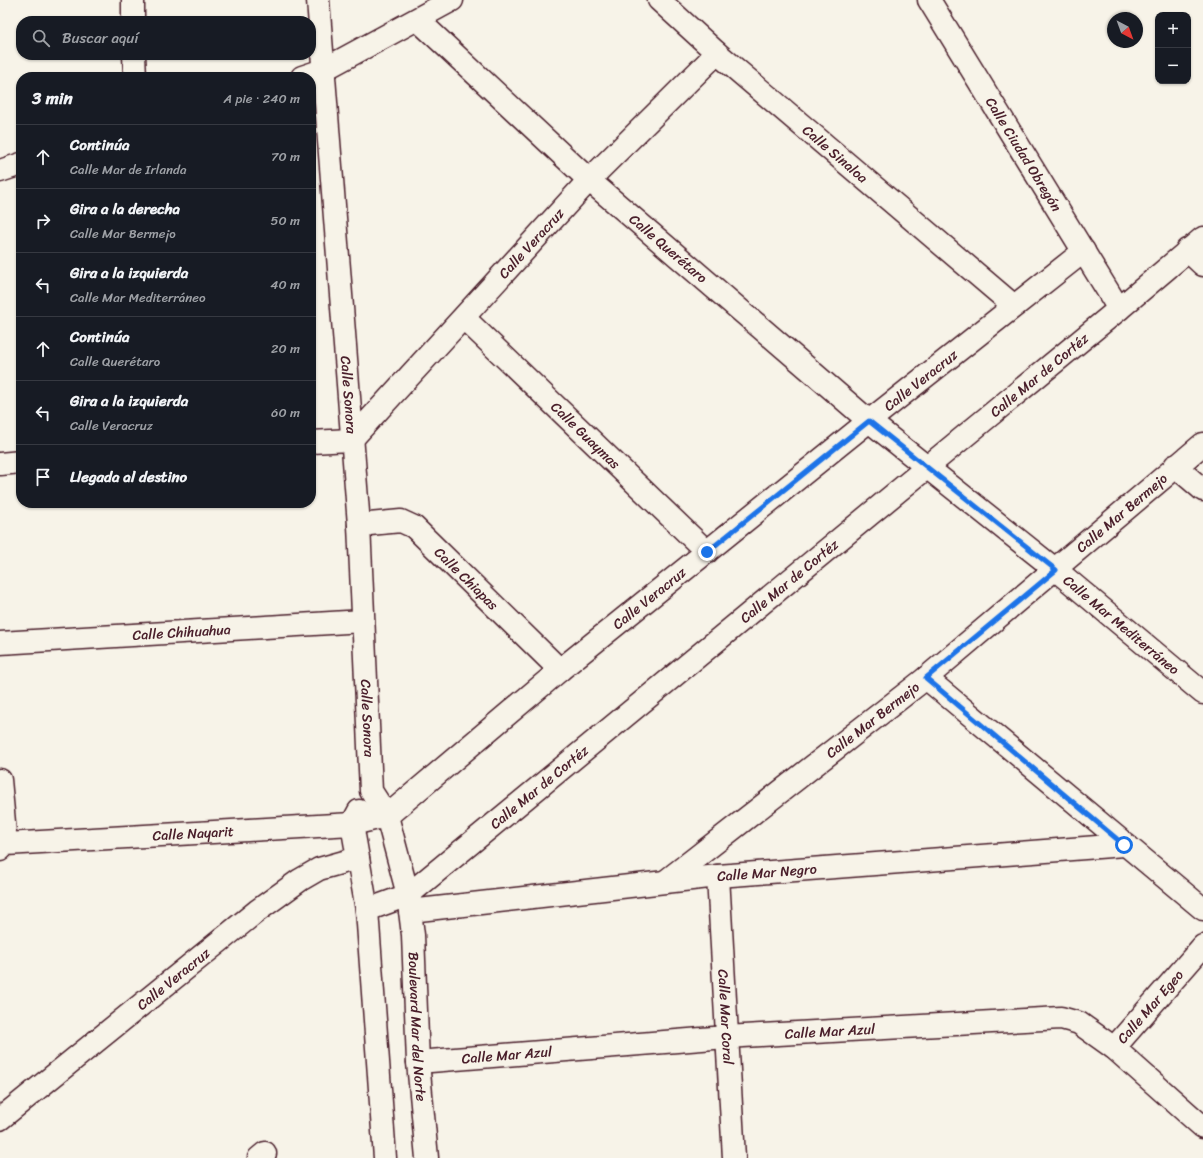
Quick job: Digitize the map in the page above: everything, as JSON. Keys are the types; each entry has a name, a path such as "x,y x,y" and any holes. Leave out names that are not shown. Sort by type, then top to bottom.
{"street":[{"path":"133,0 133,16"},
{"name":"Calle Sonora","path":"318,0 351,440 359,524 371,791"},
{"path":"316,72 418,20 452,0"},
{"name":"Calle Sinaloa","path":"659,0 717,52 1014,306"},
{"name":"Calle Ciudad Obregón","path":"929,0 1119,309"},
{"name":"Calle Querétaro","path":"418,20 589,180 869,421 927,468"},
{"name":"Calle Veracruz","path":"351,440 589,180 717,52"},
{"path":"134,60 135,72"},
{"path":"0,171 16,166"},
{"path":"1195,244 1203,264"},
{"name":"Calle Mar de Cortéz","path":"367,910 409,903 1195,244"},
{"name":"Calle Veracruz","path":"388,816 560,670 869,421 1084,251"},
{"name":"Calle Guaymas","path":"464,318 707,552"},
{"path":"316,442 351,440"},
{"name":"Calle Mar Bermejo","path":"666,881 926,678 1056,570 1175,466 1203,444"},
{"path":"0,464 16,462"},
{"path":"1175,466 1203,490"},
{"name":"Calle Mar Mediterráneo","path":"927,468 1056,570 1203,693"},
{"name":"Calle Chiapas","path":"359,524 402,521 414,526 560,670"},
{"name":"Calle Chihuahua","path":"0,643 363,621"},
{"path":"926,678 1124,845 1203,909"},
{"path":"0,780 3,847"},
{"path":"385,1158 367,910 352,824 371,791 388,816 409,903"},
{"name":"Calle Nayarit","path":"3,847 352,824 388,816"},
{"name":"Calle Mar Negro","path":"409,903 718,876 1124,845"},
{"name":"Calle Veracruz","path":"0,1119 257,911 300,880 319,869 358,858"},
{"name":"Calle Mar Coral","path":"718,876 734,1158"},
{"name":"Boulevard Mar del Norte","path":"409,903 413,935 418,1062 427,1158"},
{"name":"Calle Mar Egeo","path":"1114,1048 1203,946"},
{"name":"Calle Mar Azul","path":"418,1062 726,1037 1048,1018 1071,1020 1079,1023 1114,1048 1203,1127"}],"route":[{"path":"707,552 869,421 1056,570 926,678 1124,845"}]}
